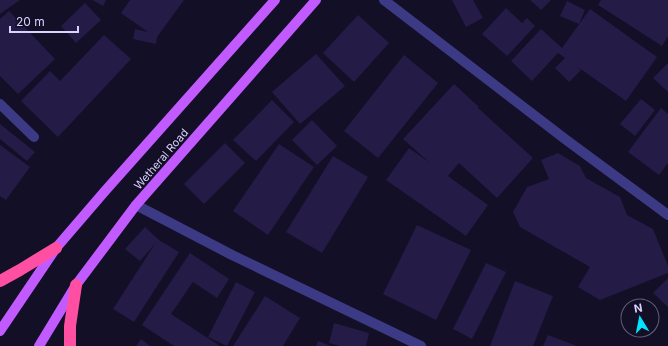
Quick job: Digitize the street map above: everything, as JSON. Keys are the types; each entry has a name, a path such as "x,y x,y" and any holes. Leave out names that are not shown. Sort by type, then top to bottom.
{"highway":[{"path":"0,281 56,248"},
{"path":"70,346 70,326 76,285"}],"main road":[{"name":"Wetheral Road","path":"0,331 56,248 275,0"},
{"name":"Wetheral Road","path":"39,346 76,285 136,205 316,0"}],"street":[{"path":"384,0 565,139 668,215"},
{"path":"0,104 34,137"},
{"path":"136,205 232,255 421,346"}],"building":[{"path":"0,0 20,0 0,14"},
{"path":"92,0 106,0 103,6"},
{"path":"130,0 184,0 157,37 156,44 133,39 135,29 148,32 121,13"},
{"path":"452,0 473,0 483,18 466,27"},
{"path":"530,0 551,0 541,10"},
{"path":"601,0 668,0 668,36 662,46 598,5"},
{"path":"567,1 585,10 579,24 560,16"},
{"path":"85,3 101,20 76,43 61,26"},
{"path":"506,8 522,23 527,18 535,26 507,56 482,34"},
{"path":"590,9 657,57 626,101 575,65 581,70 569,82 555,68 565,58 558,53 532,81 511,61 541,29 562,48"},
{"path":"9,11 55,59 18,94 0,76 0,19"},
{"path":"358,15 389,43 354,82 323,53"},
{"path":"104,35 131,59 58,137 21,101 50,71 60,81"},
{"path":"316,54 345,86 300,124 272,92"},
{"path":"404,55 438,83 378,158 344,131"},
{"path":"668,63 668,92 653,78"},
{"path":"454,84 533,158 497,198 459,163 448,176 488,205 466,236 386,180 409,148 430,163 403,139"},
{"path":"641,99 655,110 635,136 620,124"},
{"path":"272,100 294,122 256,161 233,140"},
{"path":"661,108 668,114 668,163 659,175 628,152"},
{"path":"312,120 337,146 317,165 292,140"},
{"path":"0,124 35,152 27,161 0,139"},
{"path":"225,143 245,163 204,204 184,184"},
{"path":"279,144 314,167 268,235 233,211"},
{"path":"0,145 30,167 6,200 0,196"},
{"path":"558,153 580,166 586,178 620,197 627,215 653,229 668,266 668,273 600,300 578,287 590,267 520,227 513,212 527,187 549,179 541,160"},
{"path":"333,156 368,177 322,253 286,232"},
{"path":"417,225 471,250 436,320 383,294"},
{"path":"145,227 159,240 179,252 134,322 113,309 155,244 140,261 125,249"},
{"path":"190,253 229,279 217,298 193,282 171,314 220,346 174,346 142,325"},
{"path":"486,263 506,272 472,339 453,329"},
{"path":"668,278 668,307 653,293"},
{"path":"515,281 553,296 533,346 490,346"},
{"path":"236,282 255,292 227,346 208,337"},
{"path":"265,296 300,318 283,346 233,346"},
{"path":"334,323 369,333 366,346 340,346 329,343"},
{"path":"548,335 577,346 543,346"},
{"path":"141,339 150,346 136,346"},
{"path":"318,341 331,346 316,346"}]}
